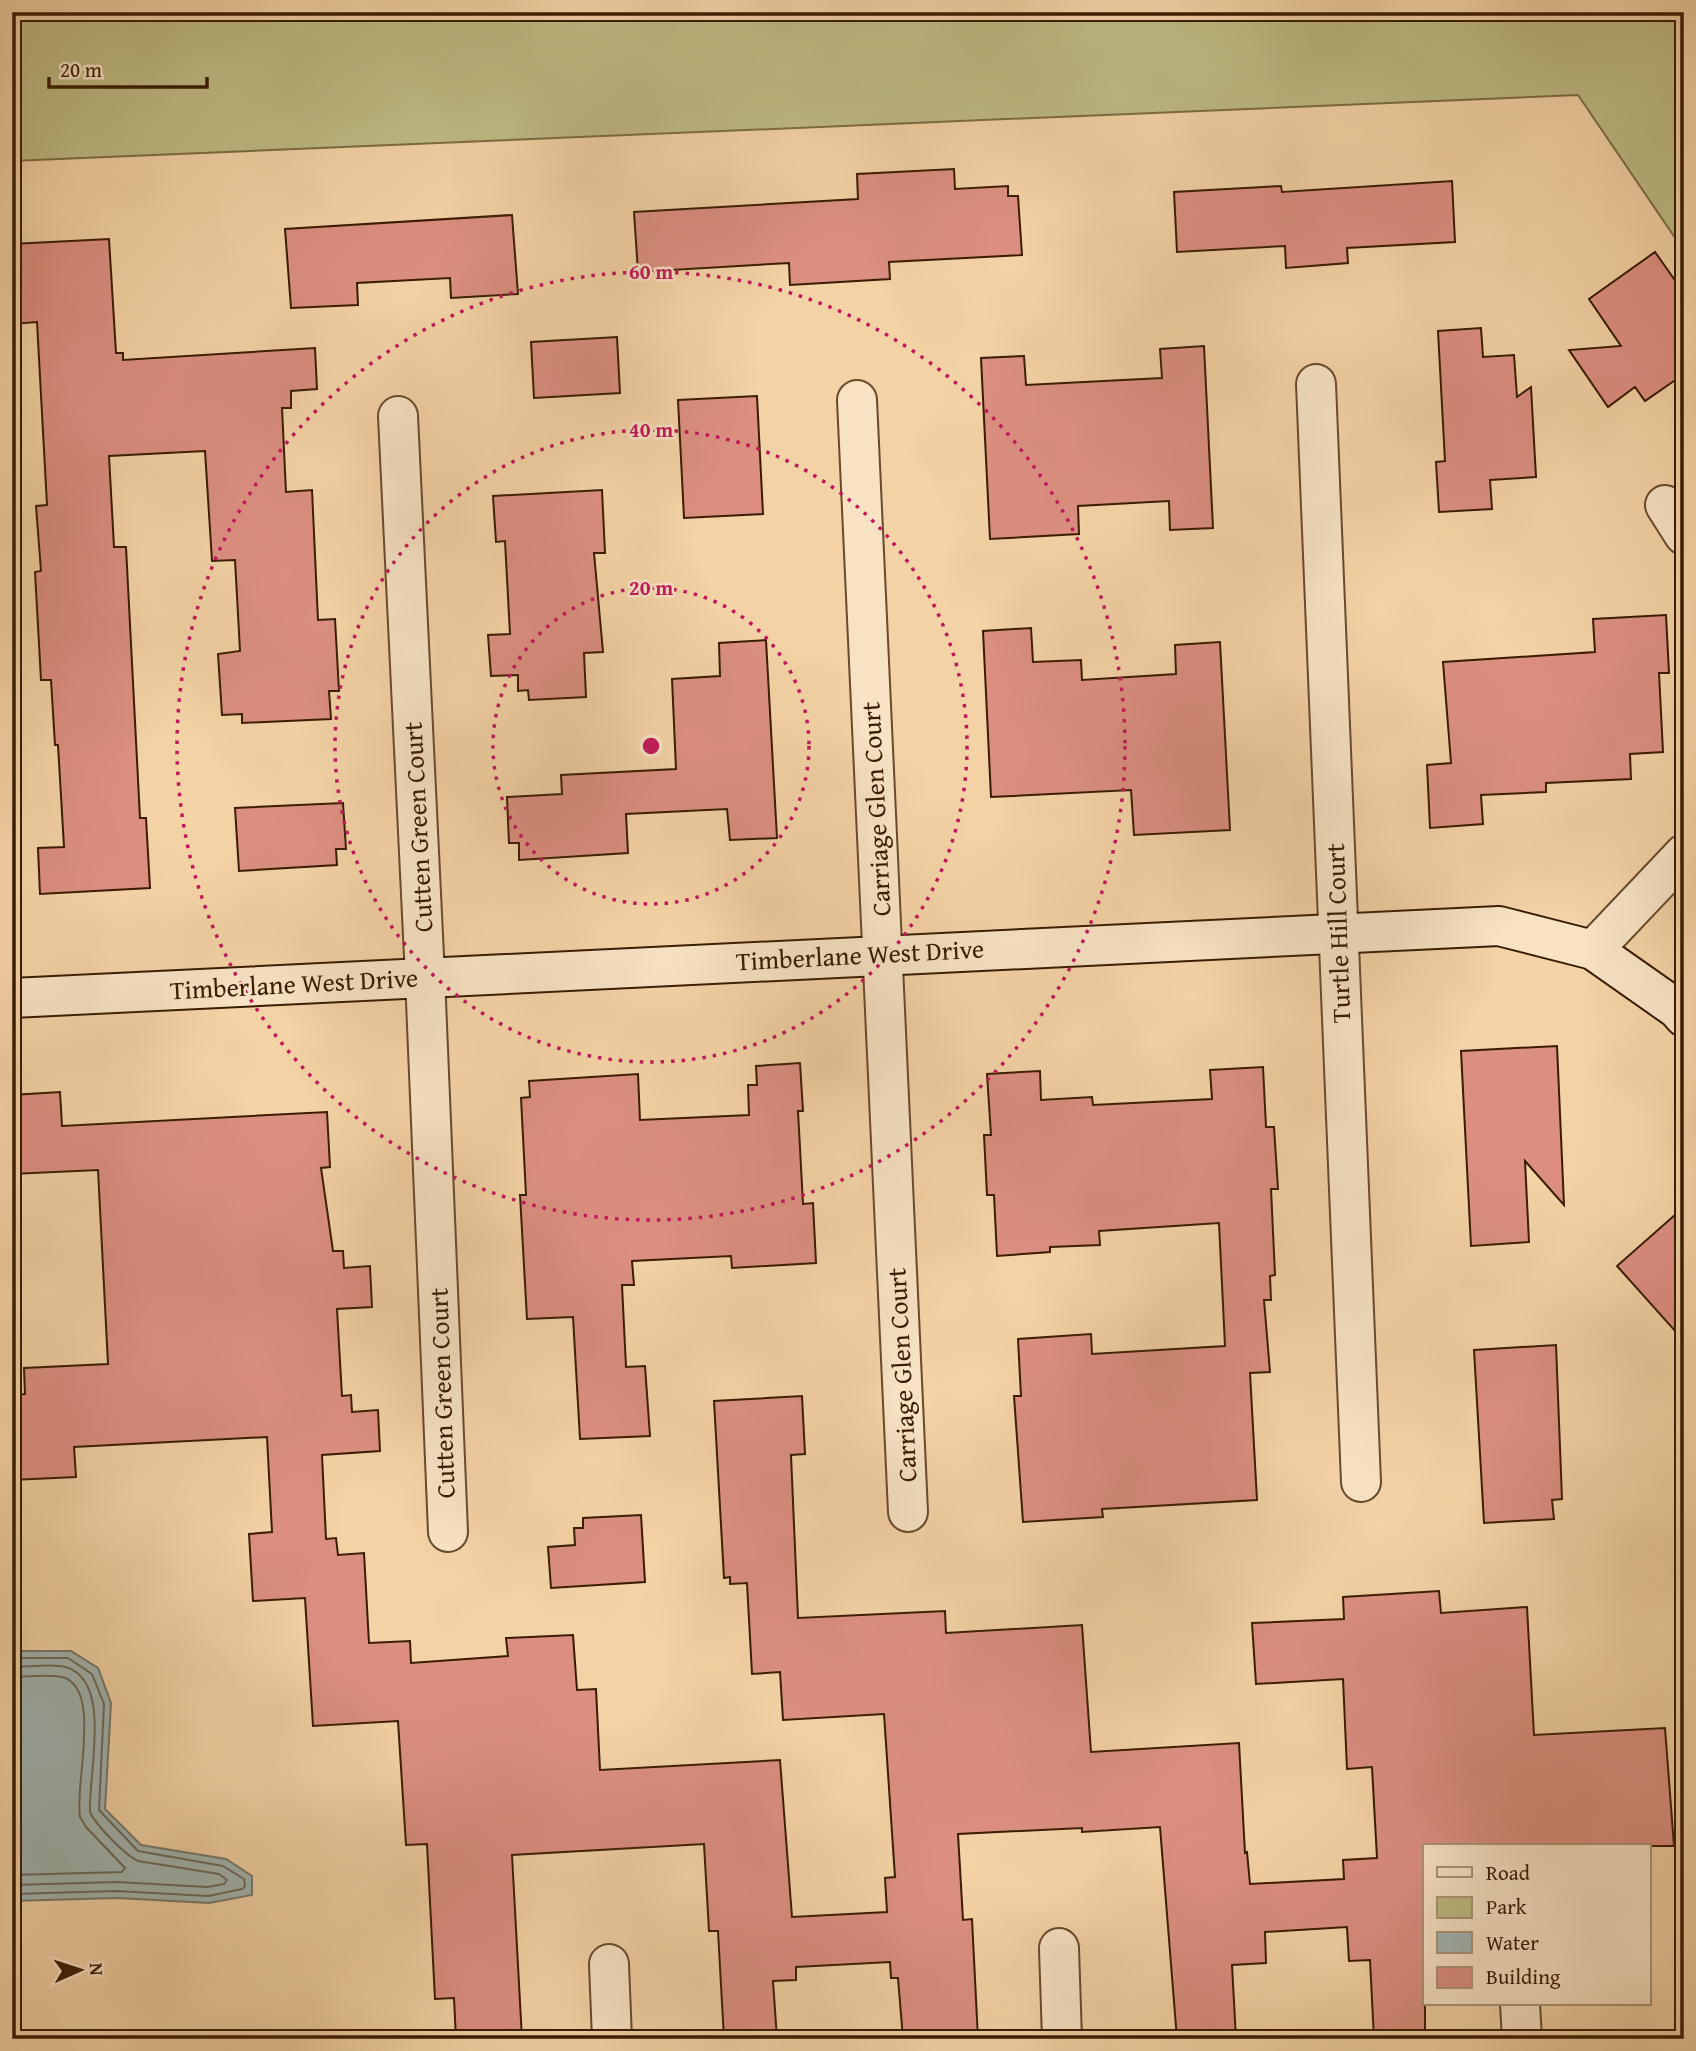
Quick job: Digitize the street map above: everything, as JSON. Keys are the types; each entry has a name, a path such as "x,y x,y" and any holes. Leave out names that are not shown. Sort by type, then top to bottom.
{"street":[{"name":"Turtle Hill Court","path":"1316,384 1361,1482"},
{"name":"Carriage Glen Court","path":"858,400 908,1512"},
{"name":"Cutten Green Court","path":"398,416 448,1532"},
{"path":"1593,950 1684,854"},
{"name":"Timberlane West Drive","path":"12,998 1499,926 1593,950 1677,1009 1684,1017"},
{"path":"1059,1948 1062,2039"},
{"path":"609,1964 612,2039"},
{"path":"1520,2006 1522,2039"}],"green space":[{"path":"12,12 1684,12 1684,251 1578,95 12,161"}],"water":[{"path":"12,1651 71,1651 98,1668 111,1703 105,1809 141,1845 226,1859 252,1876 252,1895 209,1903 117,1898 12,1901"}],"building":[{"path":"954,169 955,189 1008,186 1008,196 1018,196 1022,255 889,262 890,279 790,285 789,263 638,272 634,212 858,199 857,174"},
{"path":"1452,181 1455,242 1347,248 1348,263 1286,268 1285,246 1177,252 1174,192 1281,186 1282,192"},
{"path":"512,215 518,294 451,298 450,278 357,283 358,305 291,308 285,229"},
{"path":"109,239 116,353 123,353 123,360 315,348 317,389 291,391 291,408 282,408 286,492 312,490 318,620 335,619 339,691 329,691 331,719 242,723 242,714 222,715 218,654 240,651 235,560 212,561 205,451 109,456 114,547 126,547 140,818 146,818 150,888 40,894 38,848 64,847 51,680 41,680 35,572 41,571 36,506 47,505 37,322 12,324 12,244"},
{"path":"1655,252 1684,293 1684,374 1645,401 1635,387 1608,407 1569,350 1621,346 1589,299"},
{"path":"1481,328 1483,357 1514,355 1517,397 1531,387 1536,477 1490,480 1492,509 1439,512 1436,462 1445,461 1438,331"},
{"path":"617,337 620,393 534,398 531,342"},
{"path":"1204,346 1213,528 1170,530 1169,501 1078,506 1079,534 990,539 981,358 1024,356 1026,385 1162,378 1160,349"},
{"path":"757,396 763,514 684,518 678,400"},
{"path":"602,490 605,553 594,553 603,652 584,653 586,697 529,700 528,690 518,691 518,675 491,676 488,635 510,634 505,541 496,542 493,496"},
{"path":"1666,615 1669,673 1659,673 1663,752 1630,754 1631,779 1546,783 1546,792 1481,795 1483,824 1430,828 1427,765 1451,763 1443,662 1595,652 1593,619"},
{"path":"1031,628 1033,662 1081,660 1082,680 1176,674 1175,645 1220,642 1230,830 1134,835 1131,790 991,797 983,631"},
{"path":"766,640 777,838 730,840 727,809 626,814 628,853 519,860 519,843 509,843 507,797 562,794 561,775 676,769 672,679 720,676 719,643"},
{"path":"343,803 346,849 336,849 337,865 239,871 235,808"},
{"path":"1557,1046 1564,1205 1525,1161 1529,1242 1471,1246 1461,1051"},
{"path":"800,1063 803,1111 798,1111 803,1204 813,1203 816,1263 732,1268 731,1256 632,1261 634,1285 622,1285 626,1367 645,1366 650,1436 580,1439 573,1317 527,1319 520,1195 526,1195 521,1098 530,1097 529,1081 638,1074 640,1120 749,1115 748,1085 757,1085 756,1066"},
{"path":"1263,1067 1266,1127 1274,1127 1278,1189 1271,1189 1275,1275 1270,1276 1271,1300 1264,1300 1270,1372 1250,1373 1257,1500 1102,1509 1103,1517 1023,1522 1014,1396 1021,1396 1018,1339 1091,1334 1092,1354 1225,1346 1219,1223 1099,1231 1100,1245 1050,1247 1050,1252 997,1256 994,1195 987,1195 984,1135 991,1135 987,1074 1040,1071 1041,1100 1092,1097 1093,1105 1212,1099 1210,1070"},
{"path":"60,1092 62,1126 327,1112 330,1167 321,1168 333,1251 343,1251 344,1268 370,1266 372,1307 337,1309 342,1396 351,1395 352,1412 378,1410 380,1451 322,1455 326,1539 336,1538 338,1555 364,1553 369,1643 410,1641 411,1663 508,1656 506,1638 573,1635 577,1690 596,1689 600,1770 780,1760 792,1917 887,1912 885,1878 895,1877 884,1714 783,1720 780,1672 752,1674 747,1583 730,1584 730,1577 724,1578 714,1401 802,1396 805,1454 791,1455 798,1618 945,1611 946,1633 1082,1625 1091,1752 1239,1743 1245,1853 1247,1852 1250,1884 1344,1879 1343,1860 1377,1858 1372,1767 1347,1769 1343,1679 1256,1684 1252,1623 1344,1619 1343,1597 1439,1591 1441,1613 1527,1607 1534,1735 1665,1728 1674,1846 1423,1844 1425,2039 1374,2039 1370,1960 1349,1961 1347,1927 1265,1932 1266,1963 1232,1965 1236,2039 1177,2039 1160,1827 1082,1832 1082,1828 958,1834 963,1920 972,1919 978,2039 903,2039 898,1978 891,1978 890,1962 796,1967 796,1980 773,1981 777,2039 724,2039 718,1931 709,1931 704,1844 512,1855 522,2039 456,2039 454,1998 435,1999 427,1844 406,1845 398,1721 313,1726 305,1598 253,1601 249,1534 272,1532 267,1437 74,1447 76,1477 12,1480 12,1395 25,1394 24,1368 108,1364 98,1170 12,1174 12,1095"},
{"path":"1684,1207 1684,1341 1617,1266"},
{"path":"1556,1345 1562,1499 1552,1500 1554,1519 1484,1523 1474,1350"},
{"path":"641,1515 645,1582 551,1588 548,1547 575,1545 574,1528 583,1528 583,1518"}]}
